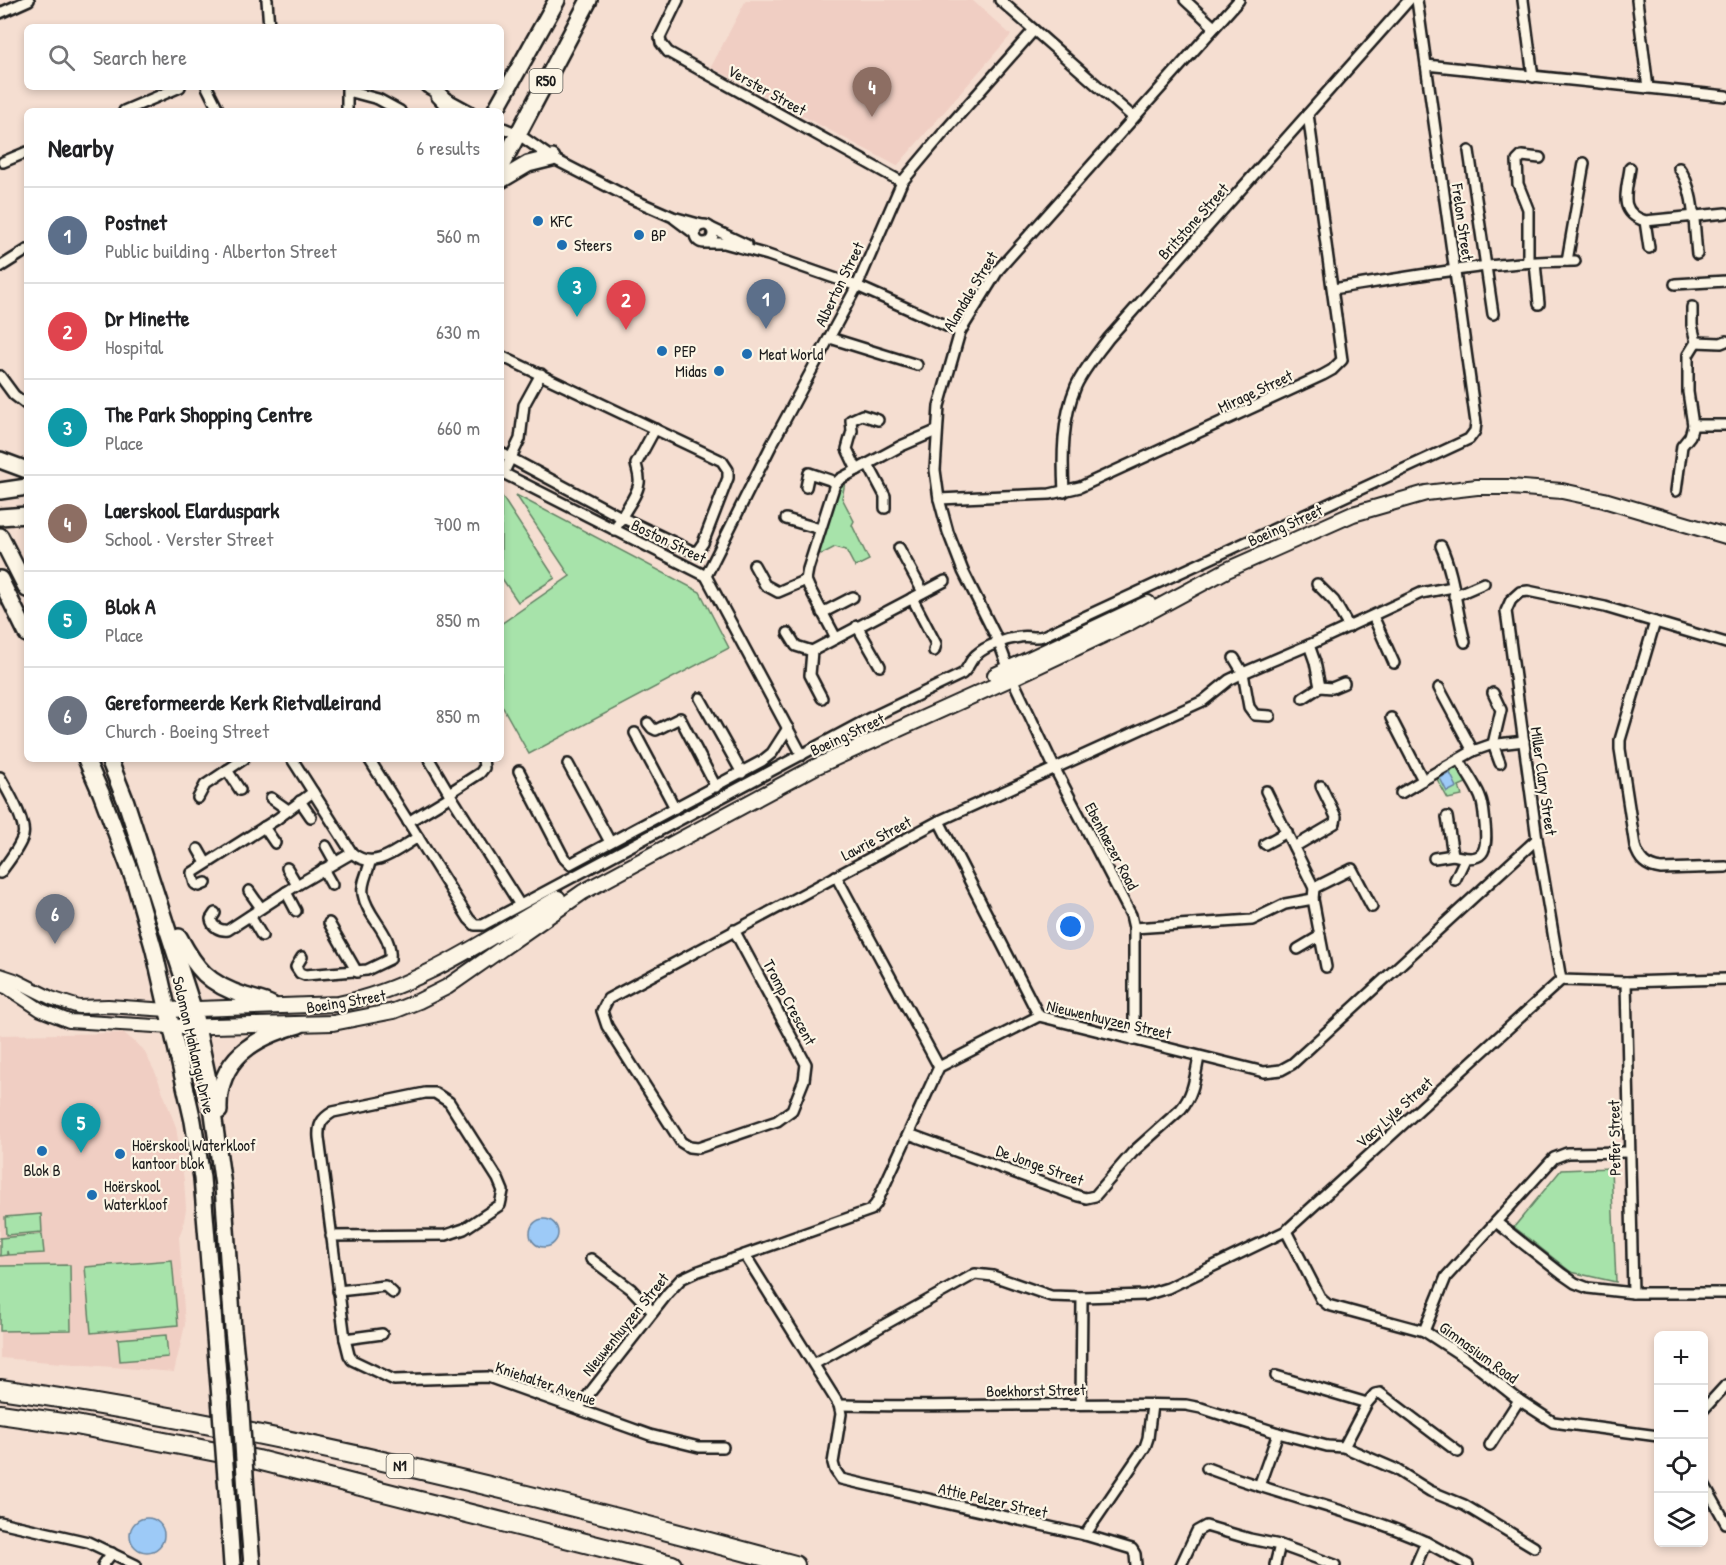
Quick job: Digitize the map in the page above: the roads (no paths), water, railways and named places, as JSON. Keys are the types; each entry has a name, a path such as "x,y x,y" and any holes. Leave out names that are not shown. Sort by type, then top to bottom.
{"highway":[{"name":"N1","path":"0,1389 78,1400 274,1437 628,1520 795,1565"},
{"name":"N1","path":"0,1414 76,1425 258,1460 672,1565"}],"main road":[{"name":"R50","path":"497,108 558,0"},
{"name":"R50","path":"504,160 589,0"},
{"path":"433,91 451,108"},
{"path":"504,178 528,164 552,158"},
{"path":"0,460 24,469"},
{"name":"Boeing Street","path":"172,1027 333,1023 394,1011 447,987 566,902 815,767 1344,512 1379,500 1449,486 1500,482 1554,486 1606,496 1726,534"},
{"path":"0,491 24,487"},
{"path":"0,518 24,515"},
{"path":"0,536 24,583"},
{"path":"0,579 24,628"},
{"path":"0,595 19,618"},
{"name":"Boeing Street","path":"168,1011 193,1008 338,1004 362,999 397,987 436,968 562,896 807,764 860,737 1010,674"},
{"name":"Solomon Mahlangu Drive","path":"87,762 135,883 154,950 193,1121 202,1178 232,1565"},
{"name":"Solomon Mahlangu Drive","path":"110,762 126,802 193,1008 209,1084 223,1186 252,1565"},
{"path":"165,921 181,939 188,956 207,977 227,989 272,1005"},
{"path":"223,1186 219,1102 228,1070 241,1052 256,1040 299,1025"}],"street":[{"path":"0,13 30,0"},
{"path":"267,0 269,24"},
{"name":"Verster Street","path":"678,0 660,37 661,43 668,52 903,182"},
{"path":"1000,0 1134,117"},
{"path":"1185,0 1214,27"},
{"name":"Alandale Street","path":"1010,674 999,643 963,571 948,532 939,499 935,470 936,431 944,383 960,332 999,269 1239,0"},
{"name":"Britstone Street","path":"1064,492 1063,460 1067,417 1071,400 1084,371 1108,339 1409,0"},
{"name":"Frelon Street","path":"1416,0 1476,423 1473,436 1464,443"},
{"path":"1523,0 1533,77"},
{"path":"1637,0 1648,88"},
{"name":"Alberton Street","path":"706,576 772,444 857,286 903,182 1034,30"},
{"path":"1426,65 1726,96"},
{"path":"131,108 173,90"},
{"path":"208,90 218,108"},
{"path":"347,108 348,90"},
{"path":"351,90 378,99 394,108"},
{"path":"433,91 464,108"},
{"name":"Mirage Street","path":"939,499 1064,492 1101,479 1332,370 1342,360 1308,114"},
{"path":"504,128 518,134 552,158 632,199 673,217 707,226 768,255"},
{"path":"1469,151 1493,314"},
{"path":"3,162 24,153"},
{"path":"1539,304 1532,262 1528,209 1518,184 1517,161 1522,156 1540,158"},
{"path":"1333,289 1485,266 1571,261 1584,163"},
{"path":"1630,168 1626,203 1633,216 1646,221 1726,213"},
{"path":"1679,168 1683,173 1689,194 1697,254"},
{"path":"673,217 695,234 699,242 724,243 768,255 857,286 960,332"},
{"path":"1646,221 1649,248"},
{"path":"695,234 697,228 707,226"},
{"path":"707,226 714,236 708,243"},
{"path":"0,267 24,252"},
{"path":"1675,284 1726,281"},
{"path":"1676,491 1683,446 1690,436 1693,425 1688,392 1688,355 1695,342 1692,308"},
{"path":"830,338 917,365"},
{"path":"1695,342 1721,343 1726,341"},
{"path":"504,357 716,458 725,465 728,478 700,548 694,552 621,517 504,455"},
{"path":"504,469 520,439 524,405 541,374"},
{"path":"0,376 14,395 24,403"},
{"path":"857,470 848,449 852,431 851,420 862,415 878,420"},
{"path":"1693,425 1726,425"},
{"path":"615,531 638,487 639,477 636,464 655,429"},
{"path":"836,638 806,580 835,484 840,479 901,446 936,431"},
{"name":"Boeing Street","path":"418,837 469,919 475,925 483,925 870,718 962,674 977,654 988,647 1020,637 1043,636 1464,443"},
{"path":"868,464 885,496 885,508"},
{"path":"806,487 809,473 835,484"},
{"name":"Boston Street","path":"504,474 706,576 802,755"},
{"path":"786,519 820,529"},
{"path":"1442,546 1449,565 1465,642"},
{"path":"899,548 923,592"},
{"path":"754,565 765,585 778,592 806,580"},
{"path":"788,633 796,646 812,651 945,581"},
{"name":"Lawrie Street","path":"621,1049 603,1018 602,1011 605,1002 734,930 939,822 1193,705 1243,673 1421,593 1454,591 1484,583"},
{"path":"1317,584 1334,601 1349,627"},
{"name":"Miller Clary Street","path":"1560,980 1537,839 1506,611 1511,600 1520,592 1528,591 1605,607 1655,622"},
{"path":"822,613 853,597"},
{"path":"912,598 936,644 934,651"},
{"path":"1372,616 1394,663"},
{"path":"1726,643 1655,622 1623,731 1620,749 1637,854 1646,864 1661,869 1726,867"},
{"path":"857,627 880,666"},
{"path":"1309,645 1320,687"},
{"path":"812,651 810,675 822,698"},
{"path":"1234,658 1243,673 1250,710 1257,715 1270,716"},
{"name":"Ebenhaezer Road","path":"1010,674 1054,769 1129,909 1134,928 1134,1040"},
{"path":"1303,698 1320,687 1332,688 1344,683"},
{"path":"1439,688 1473,752"},
{"path":"1492,693 1501,710 1493,744 1500,763"},
{"path":"699,698 742,773"},
{"path":"648,723 656,730 680,718 716,787"},
{"path":"1391,718 1423,780"},
{"path":"519,771 567,862 573,863 768,757 788,728"},
{"path":"635,733 675,808"},
{"path":"1401,793 1473,752 1493,744 1524,741"},
{"path":"1434,858 1453,855 1465,859 1478,856 1484,852 1487,844 1482,800 1459,760"},
{"path":"198,798 202,787 239,762"},
{"path":"294,762 352,853 370,862 383,858 418,837 371,762"},
{"path":"431,762 520,905"},
{"path":"408,822 480,773 484,768 483,762"},
{"path":"568,764 610,842"},
{"path":"227,770 240,790"},
{"path":"0,777 20,817 23,830 18,846 0,873"},
{"path":"1294,847 1335,824 1336,817 1321,786"},
{"path":"1266,791 1314,888 1313,899 1326,967"},
{"path":"206,883 201,886 197,885 192,881 191,875 313,792"},
{"path":"271,798 288,810"},
{"path":"300,801 311,817"},
{"path":"1447,818 1453,855"},
{"path":"939,822 1039,1016"},
{"path":"264,827 275,843"},
{"path":"1265,844 1287,832"},
{"name":"Nieuwenhuyzen Street","path":"578,1407 653,1312 675,1286 688,1275 871,1210 876,1204 939,1067 1039,1016 1264,1072 1281,1070 1301,1056 1537,839"},
{"path":"326,846 335,862"},
{"path":"198,849 206,863"},
{"path":"215,913 211,916 211,922 224,931 352,853"},
{"path":"1455,880 1465,859"},
{"path":"302,957 296,967 302,975 367,970 388,961 391,957 386,936 364,897 363,884 370,862"},
{"path":"286,868 297,885"},
{"path":"323,869 332,885"},
{"path":"1314,888 1352,869 1372,907"},
{"path":"836,876 939,1067"},
{"path":"249,891 261,908"},
{"path":"286,892 296,911"},
{"path":"1134,928 1252,920 1285,904 1313,899"},
{"path":"250,916 262,936"},
{"path":"329,923 357,972"},
{"name":"Tromp Crescent","path":"621,1049 681,1142 689,1147 698,1148 787,1115 796,1102 804,1080 806,1064 734,930"},
{"path":"1298,949 1320,936"},
{"name":"Boeing Street","path":"0,975 51,998 79,1007 108,1006 168,1011"},
{"path":"1560,980 1626,982 1726,979"},
{"name":"Vacy Lyle Street","path":"814,1364 975,1274 993,1276 1051,1296 1145,1295 1160,1291 1286,1231 1560,980"},
{"name":"Peffer Street","path":"1626,982 1633,1293"},
{"name":"Boeing Street","path":"0,985 48,1013 69,1021 172,1027"},
{"name":"De Jonge Street","path":"909,1134 1078,1196 1091,1198 1133,1152 1182,1109 1192,1095 1199,1057"},
{"name":"Kniehalter Avenue","path":"331,1236 454,1234 500,1205 503,1191 498,1179 449,1102 435,1093 425,1093 333,1112 321,1120 319,1138 331,1236 338,1291 346,1348 352,1360 370,1371 394,1380 488,1377 578,1407 650,1435 699,1447 723,1448"},
{"path":"1424,1331 1446,1277 1557,1156 1567,1153 1629,1152"},
{"path":"1496,1222 1575,1283 1588,1288 1633,1293 1726,1293"},
{"name":"Gimnasium Road","path":"1286,1231 1324,1302 1328,1305 1424,1331 1470,1361 1519,1400 1557,1423 1654,1435"},
{"path":"745,1255 839,1405"},
{"path":"591,1259 631,1289 653,1312"},
{"path":"338,1291 385,1286 393,1293"},
{"path":"1081,1404 1082,1297"},
{"path":"345,1339 382,1334"},
{"path":"1276,1376 1368,1403"},
{"path":"1708,1404 1726,1385"},
{"path":"1344,1447 1368,1403 1375,1394 1380,1393 1458,1452"},
{"path":"1490,1445 1519,1400"},
{"name":"Boekhorst Street","path":"839,1405 905,1407 1081,1404 1186,1406 1327,1446 1344,1447 1395,1469 1430,1491 1459,1502 1534,1547"},
{"name":"Attie Pelzer Street","path":"839,1405 841,1414 833,1463 837,1476 841,1479 1085,1535 1132,1549 1136,1554 1136,1565"},
{"path":"1085,1535 1145,1447 1152,1405"},
{"path":"1259,1486 1278,1433"},
{"path":"1207,1468 1240,1481 1364,1518 1426,1542 1468,1565"},
{"path":"1708,1491 1726,1523"},
{"path":"0,1522 88,1542 136,1565"},
{"path":"1181,1565 1197,1531 1206,1526 1281,1545 1335,1565"},
{"path":"1416,1565 1426,1542"},
{"path":"1275,1565 1281,1545"},
{"path":"103,1565 112,1553"}],"water":[{"path":"1450,773 1457,787 1447,792 1440,778"},
{"path":"544,1219 554,1223 558,1233 554,1243 544,1247 534,1243 530,1233 534,1223"},
{"path":"147,1518 159,1523 164,1535 159,1547 147,1552 135,1547 130,1535 135,1523"}],"place":[{"name":"Laerskool Elarduspark","path":"872,117"},
{"name":"KFC","path":"538,221"},
{"name":"BP","path":"639,235"},
{"name":"Steers","path":"562,245"},
{"name":"The Park Shopping Centre","path":"577,317"},
{"name":"Postnet","path":"766,329"},
{"name":"Dr Minette","path":"626,330"},
{"name":"PEP","path":"662,351"},
{"name":"Meat World","path":"747,354"},
{"name":"Midas","path":"719,371"},
{"name":"Gereformeerde Kerk Rietvalleirand","path":"55,944"},
{"name":"Blok B","path":"42,1151"},
{"name":"Blok A","path":"81,1153"},
{"name":"Hoërskool Waterkloof kantoor blok","path":"120,1154"},
{"name":"Hoërskool Waterkloof","path":"92,1195"}]}
